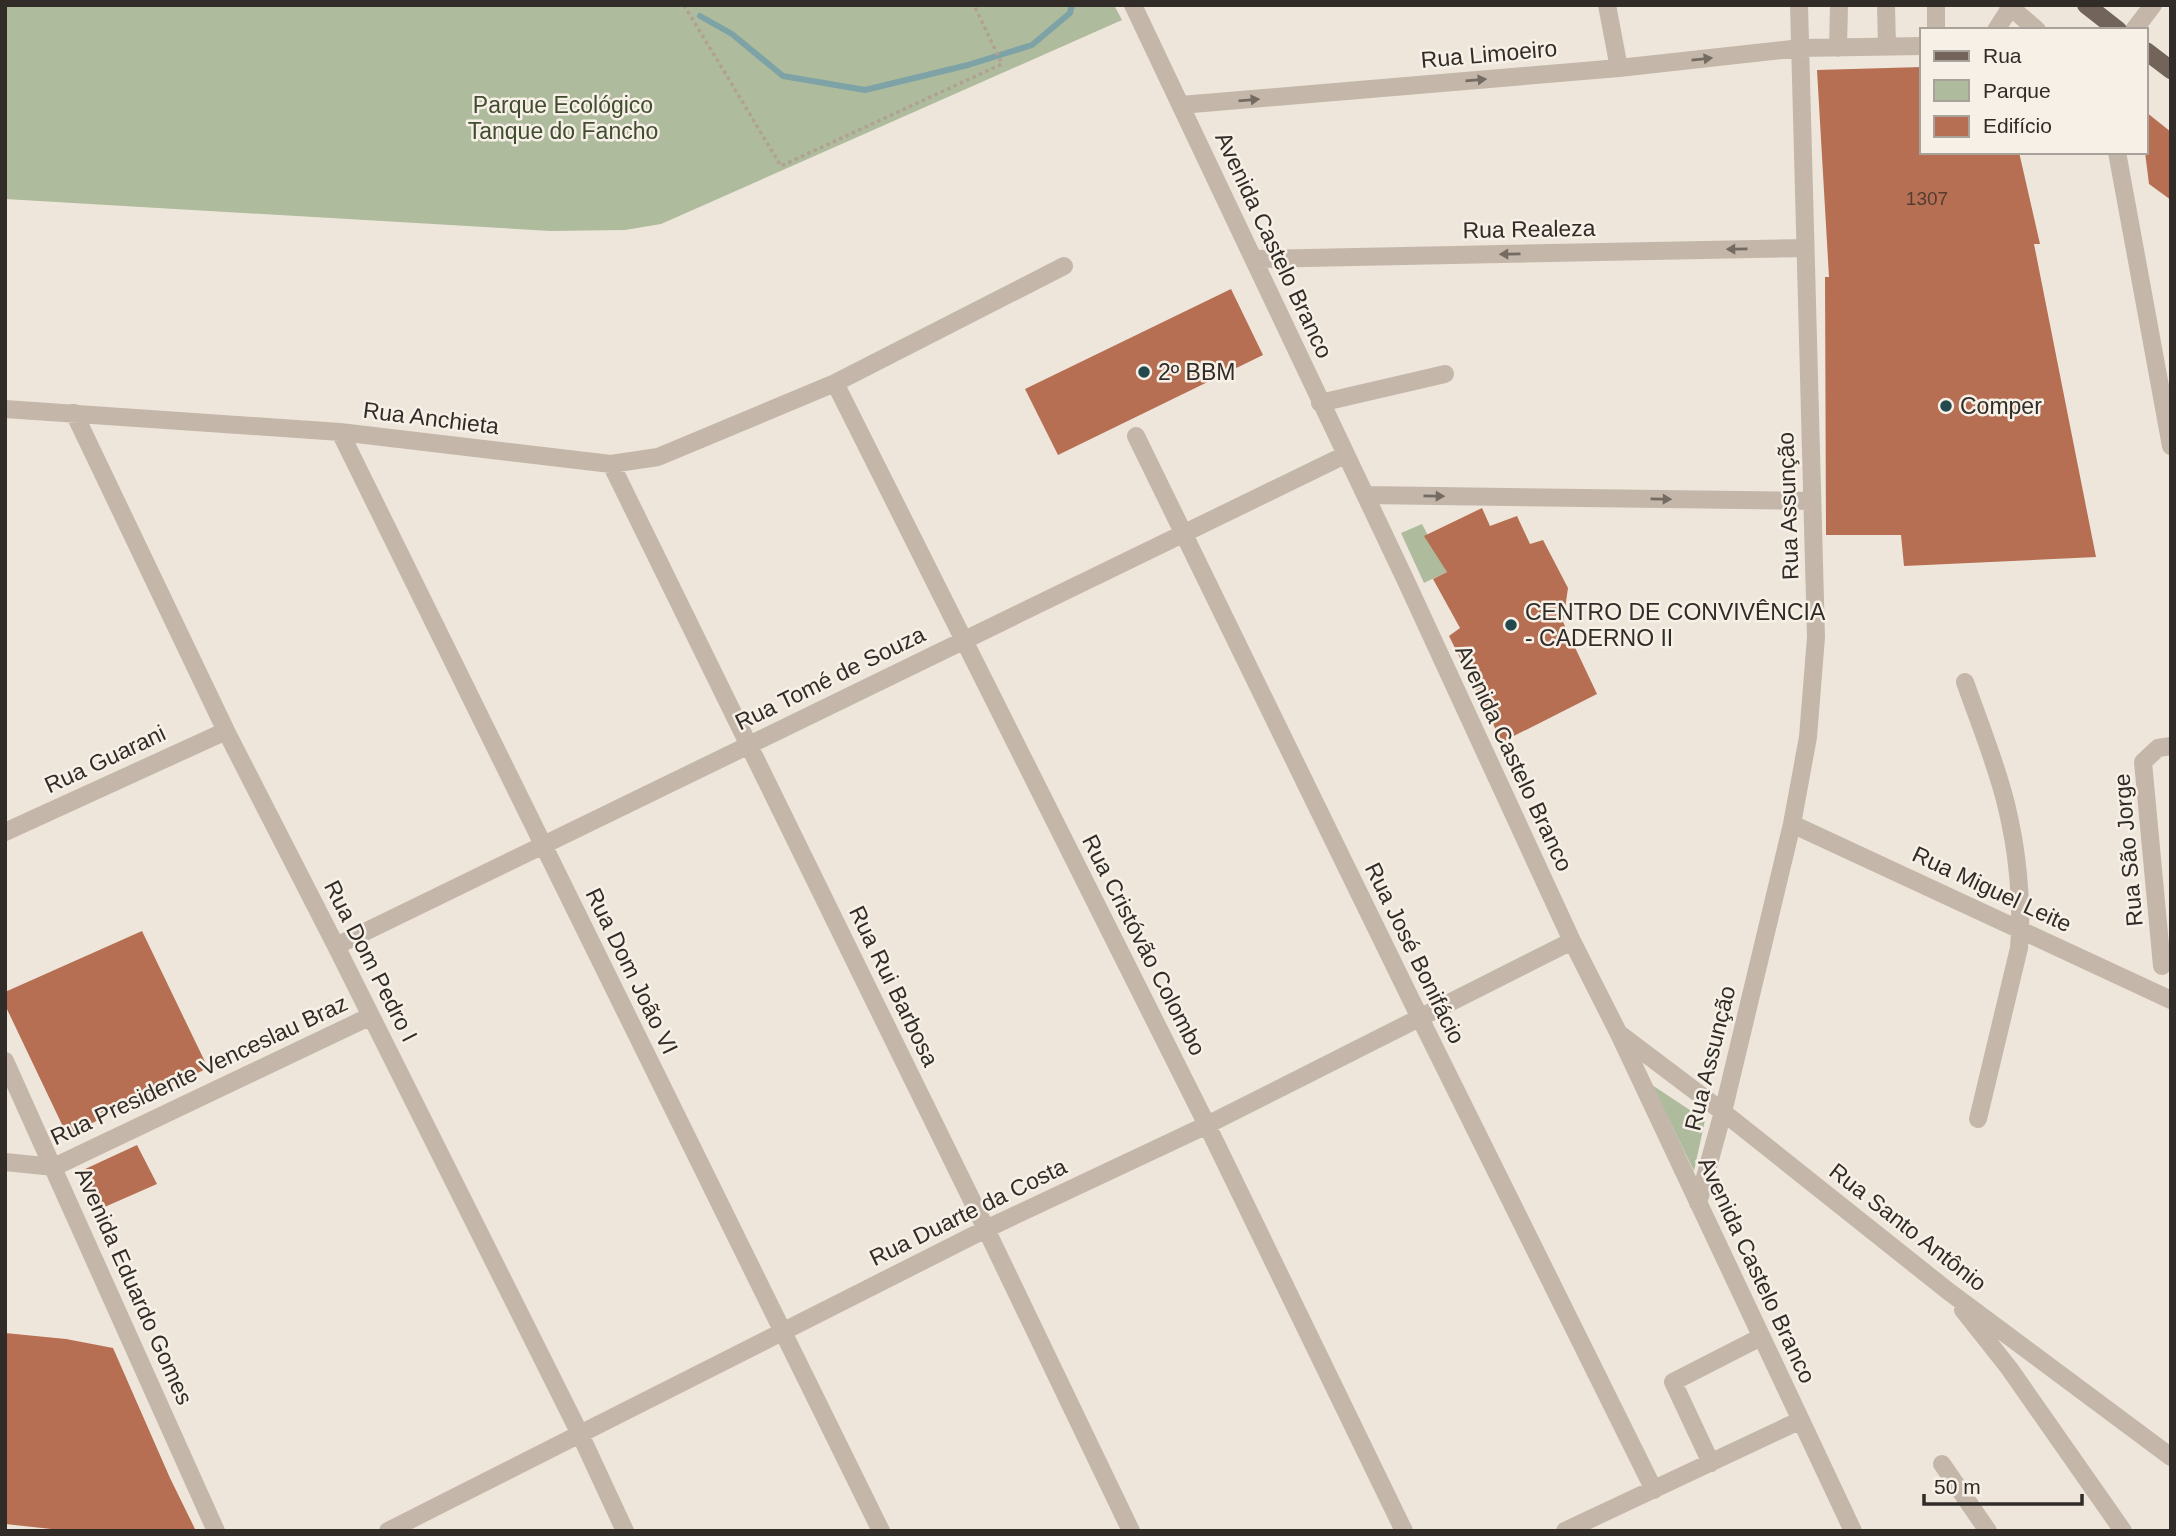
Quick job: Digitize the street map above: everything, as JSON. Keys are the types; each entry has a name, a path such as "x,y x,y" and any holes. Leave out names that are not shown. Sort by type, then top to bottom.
{"main road":[{"path":"2093,16 2114,28"},
{"path":"2148,53 2171,70"}],"street":[{"name":"Avenida Castelo Branco","path":"1133,5 1572,941 1618,1032 1853,1531"},
{"path":"1607,5 1619,68"},
{"name":"Rua Assunção","path":"1698,1203 1723,1112 1792,824 1808,737 1816,637 1799,5"},
{"path":"1839,5 1839,48"},
{"path":"1886,5 1887,47"},
{"path":"1936,5 1936,28"},
{"path":"2136,28 2153,5"},
{"path":"1997,28 2010,6 2035,28"},
{"name":"Rua Limoeiro","path":"1181,105 1619,68 1800,48 1920,47"},
{"path":"2117,154 2170,435"},
{"name":"Rua Realeza","path":"1254,259 1805,248"},
{"name":"Rua Anchieta","path":"5,409 340,432 611,464 658,457 835,383 1064,266"},
{"path":"1320,403 1445,374"},
{"name":"Rua Cristóvão Colombo","path":"835,383 1207,1125 1404,1531"},
{"name":"Rua Dom Pedro I","path":"74,413 226,731 580,1434 625,1531"},
{"name":"Rua Dom João VI","path":"340,432 881,1531"},
{"name":"Rua José Bonifácio","path":"1136,436 1654,1490"},
{"name":"Rua Tomé de Souza","path":"336,946 1345,455"},
{"name":"Rua Rui Barbosa","path":"611,464 1131,1531"},
{"path":"1365,495 1812,501"},
{"path":"1965,682 2006,801 2014,841 2020,930 2019,948 1978,1119"},
{"name":"Rua Guarani","path":"5,832 226,731"},
{"name":"Rua São Jorge","path":"2167,961 2143,762 2158,748 2171,746"},
{"name":"Rua Miguel Leite","path":"1792,824 2171,1000"},
{"name":"Rua Duarte da Costa","path":"388,1531 782,1331 1207,1125 1572,941"},
{"path":"2146,987 2167,961"},
{"name":"Rua Presidente Venceslau Braz","path":"5,1162 54,1167 371,1016"},
{"name":"Rua Santo Antônio","path":"1618,1032 1948,1291 2171,1457"},
{"name":"Avenida Eduardo Gomes","path":"5,1061 216,1531"},
{"path":"1948,1291 2009,1368 2123,1531"},
{"path":"1711,1463 1673,1382 1761,1337"},
{"path":"1565,1531 1801,1420"},
{"path":"1942,1464 1988,1531"}],"path":[{"path":"684,5 781,166 1002,64 974,5"}],"green space":[{"name":"Parque Ecológico Tanque do Fancho","path":"5,5 1114,5 1122,20 661,224 625,230 551,231 5,199"},
{"path":"1422,524 1447,572 1424,583 1401,533"},
{"path":"1652,1085 1705,1120 1694,1171"}],"building":[{"name":"Comper","path":"1920,67 1920,154 2019,154 2040,244 2034,244 2096,557 1904,566 1901,535 1826,535 1825,277 1829,277 1817,70"},
{"path":"2148,114 2171,132 2171,200 2149,184 2145,154 2148,154"},
{"name":"2º BBM","path":"1231,289 1263,355 1058,455 1025,389"},
{"name":"CENTRO DE CONVIVÊNCIA - CADERNO II","path":"1482,508 1490,526 1517,516 1530,544 1543,540 1568,588 1563,622 1597,694 1502,742 1449,636 1460,628 1433,579 1447,572 1424,536"},
{"path":"142,931 208,1068 67,1135 5,1005 5,992"},
{"path":"137,1145 157,1184 100,1209 83,1170"},
{"path":"5,1333 66,1339 113,1348 196,1531 70,1531 5,1524"}],"waterway":[{"path":"700,16 732,34 783,76 865,90 968,65 1032,45 1070,13 1072,5"}],"place":[{"name":"2º BBM","path":"1144,372"},
{"name":"Comper","path":"1946,406"},
{"name":"CENTRO DE CONVIVÊNCIA - CADERNO II","path":"1511,625"}]}
